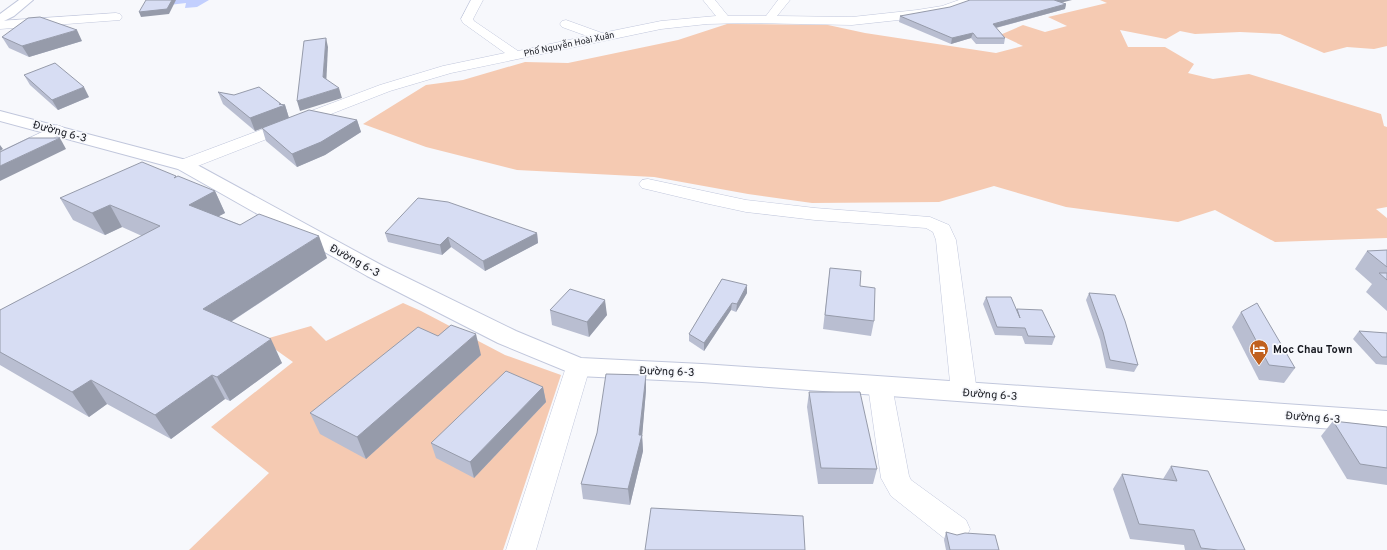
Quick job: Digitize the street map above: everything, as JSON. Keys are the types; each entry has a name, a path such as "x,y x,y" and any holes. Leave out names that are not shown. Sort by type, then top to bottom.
{"street":[{"path":"0,19 27,0"},
{"path":"477,0 467,19 469,23 516,55"},
{"path":"709,0 725,20"},
{"path":"769,20 777,7 784,0"},
{"name":"Phố Nguyễn Hoài Xuân","path":"184,165 385,88 448,69 661,24 725,20 852,21 888,18 944,9 970,0"},
{"path":"0,25 116,17"},
{"path":"566,24 600,37"},
{"name":"Đường 6-3","path":"0,116 184,165 375,271 507,337 578,367 702,373 1387,422"},
{"path":"0,159 57,130"},
{"path":"648,184 745,206 800,213 930,222 942,229 946,240 964,392"},
{"path":"521,550 578,367"},
{"path":"880,386 895,478 901,488 955,529"}],"shaded area":[{"path":"1100,0 1387,0 1387,46 1374,49 1347,47 1324,53 1280,34 1240,32 1195,34 1180,31 1166,39 1120,30 1128,47 1165,47 1194,64 1188,73 1213,79 1249,74 1381,114 1384,126 1387,127 1387,207 1376,209 1387,218 1387,238 1275,242 1215,210 1178,222 1066,207 994,186 939,202 812,203 748,194 654,177 517,170 426,147 363,124 426,85 463,80 525,62 568,63 678,40 727,24 828,25 865,33 996,53 1023,46 1000,35 1023,25 1045,32 1067,26 1048,17 1107,3"},
{"path":"403,303 505,355 561,375 503,550 189,550 269,473 211,427 293,362 262,340 311,326 326,341"}],"water":[{"path":"166,0 209,0 197,7 185,8 186,3 152,7"}],"building":[{"path":"146,0 172,0 167,9 139,12"},
{"path":"970,0 1054,0 1066,4 993,24 1005,38 977,38 973,33 952,38 900,16 950,7"},
{"path":"40,17 77,30 22,46 2,37 28,18"},
{"path":"326,38 323,77 339,88 297,101 304,41"},
{"path":"55,63 84,87 52,100 24,75"},
{"path":"259,87 281,104 279,104 285,105 250,118 218,92 234,95"},
{"path":"309,110 357,120 321,142 292,154 262,128"},
{"path":"29,138 60,138 0,166 0,152"},
{"path":"142,162 176,176 174,178 178,176 215,191 189,205 240,225 259,214 319,236 203,309 271,339 217,377 212,375 155,415 91,380 72,392 0,352 0,310 160,226 110,205 92,213 60,198"},
{"path":"418,198 448,202 537,233 483,261 448,237 440,245 385,233"},
{"path":"1387,250 1387,267 1367,251"},
{"path":"830,268 861,271 860,286 875,288 874,321 825,315"},
{"path":"1379,273 1387,273 1387,280"},
{"path":"722,279 747,285 737,304 732,303 704,343 689,334"},
{"path":"570,289 605,300 587,322 550,310"},
{"path":"1089,293 1115,295 1125,321 1138,365 1110,360 1103,332"},
{"path":"986,297 1011,297 1020,318 1017,309 1042,310 1055,337 1028,336 1025,328 997,327"},
{"path":"1257,303 1295,368 1269,365 1241,312"},
{"path":"451,325 476,334 357,437 310,413 418,327 438,336"},
{"path":"1359,331 1387,333 1387,357 1382,357"},
{"path":"506,371 543,387 470,462 431,443"},
{"path":"606,374 646,375 639,435 642,435 628,489 581,484 597,433"},
{"path":"809,392 860,392 877,469 821,468"},
{"path":"1333,421 1387,427 1387,468 1360,464"},
{"path":"1171,466 1208,471 1245,550 1218,550 1201,548 1194,530 1139,524 1122,474 1177,481"},
{"path":"651,508 803,516 805,550 645,550"},
{"path":"946,532 957,535 965,533 995,535 999,550 950,550"}],"place":[{"name":"Moc Chau Town","path":"1259,366"}]}
